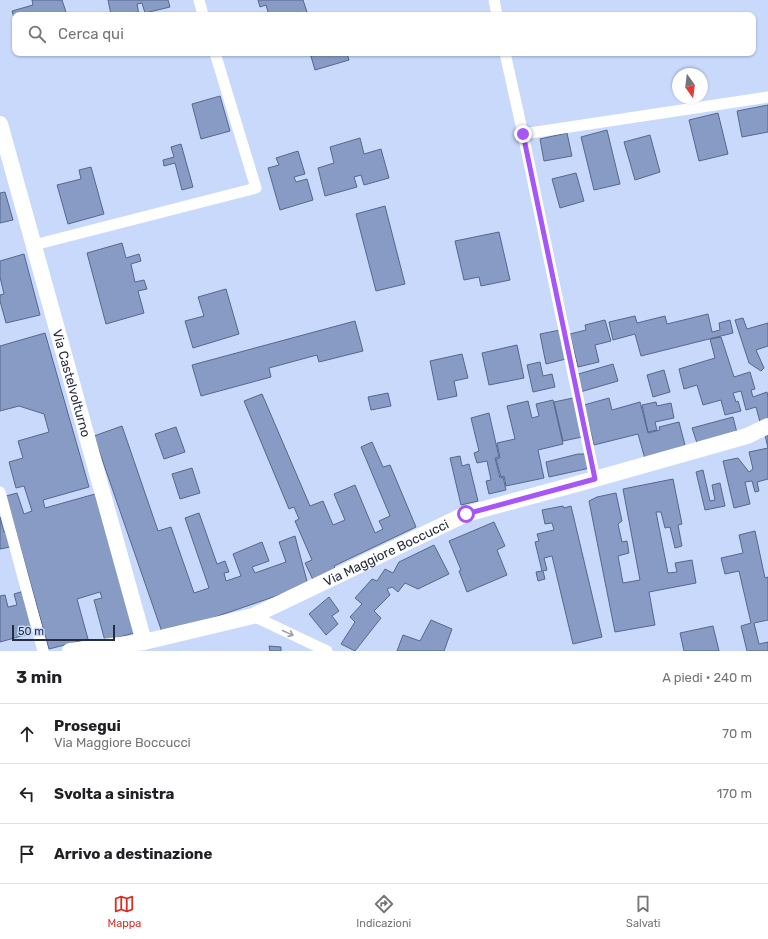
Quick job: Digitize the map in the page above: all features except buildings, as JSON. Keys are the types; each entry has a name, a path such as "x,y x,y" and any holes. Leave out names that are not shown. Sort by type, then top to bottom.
{"street":[{"path":"199,0 202,12"},
{"path":"494,0 496,12"},
{"path":"34,245 256,188 216,56"},
{"path":"506,56 595,479"},
{"path":"523,134 768,97"},
{"name":"Via Castelvolturno","path":"1,134 34,245 144,642"},
{"name":"Via Maggiore Boccucci","path":"70,651 144,642 253,616 466,514 747,436 768,426"},
{"path":"0,492 43,651"},
{"path":"253,616 325,651"}],"route":[{"path":"466,514 595,479 523,134"}]}
